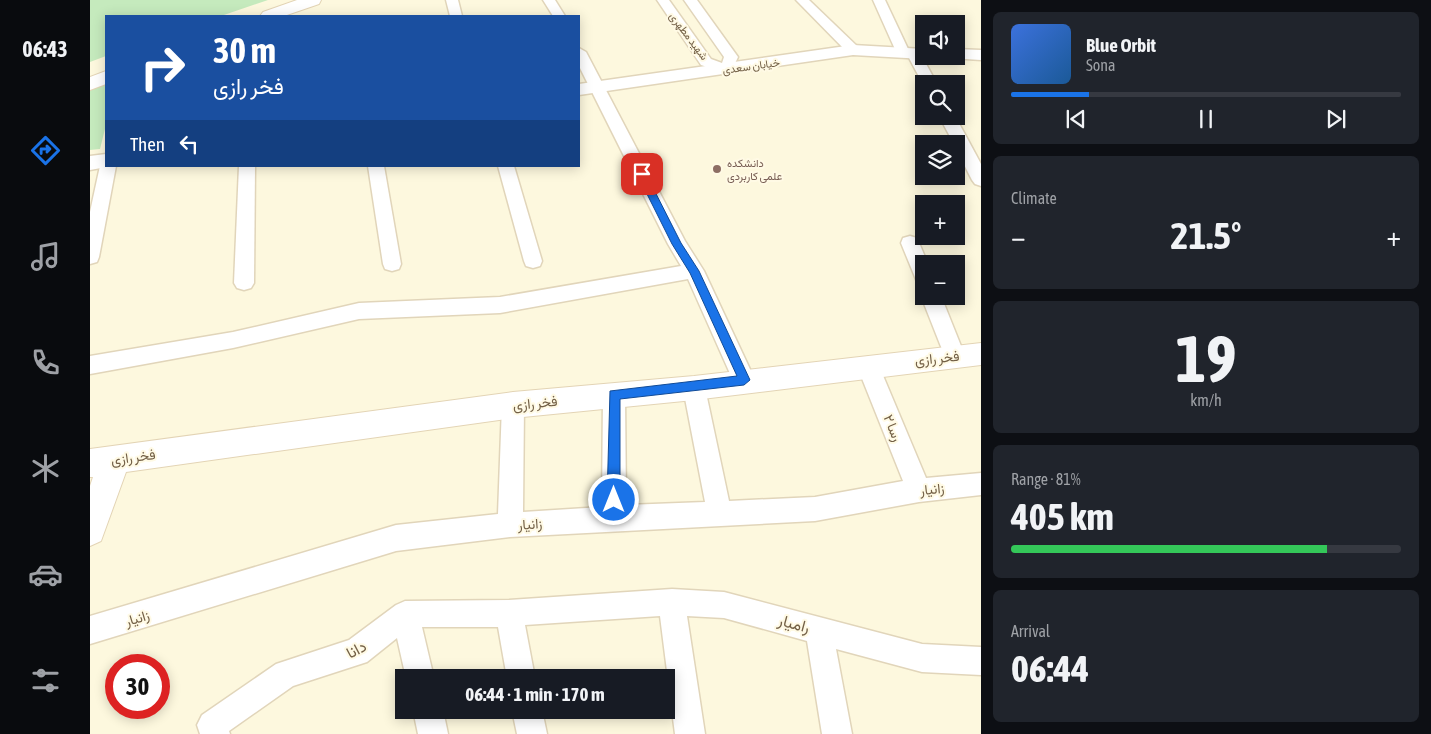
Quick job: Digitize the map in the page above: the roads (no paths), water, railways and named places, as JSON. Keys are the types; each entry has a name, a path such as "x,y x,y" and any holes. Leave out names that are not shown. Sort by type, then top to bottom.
{"main road":[{"path":"272,15 313,0"},
{"path":"90,84 105,77"},
{"name":"فخر رازی","path":"102,461 514,405 694,388 744,380 968,355"},
{"path":"90,530 102,461"}],"street":[{"path":"452,0 456,15"},
{"path":"549,0 557,15"},
{"name":"شهید مطهری","path":"662,0 706,62 726,69 731,57 690,0"},
{"path":"802,0 853,50"},
{"path":"879,0 925,75"},
{"name":"خیابان سعدی","path":"580,90 853,50 914,54"},
{"path":"580,54 676,244 694,271 744,380"},
{"path":"965,54 981,55"},
{"path":"952,125 981,180"},
{"path":"90,162 105,161"},
{"path":"90,257 108,167"},
{"path":"244,283 247,167"},
{"path":"376,167 392,264"},
{"path":"506,167 533,261"},
{"path":"910,243 915,255"},
{"path":"90,365 233,340 359,311 500,306 694,271"},
{"path":"937,305 968,355"},
{"name":"رسا ۲","path":"868,366 919,490"},
{"path":"694,388 719,513"},
{"path":"614,395 614,518"},
{"path":"510,525 514,405"},
{"name":"زانیار","path":"90,630 112,626 396,538 510,525 614,518 815,510 919,490 981,484"},
{"path":"672,602 690,734"},
{"name":"رامیار","path":"509,612 672,602 724,605 922,658 981,661"},
{"path":"418,669 405,614 509,612 519,669"},
{"name":"دانا","path":"213,730 286,674 357,652 405,614"},
{"path":"819,630 837,734"},
{"path":"430,719 433,734"},
{"path":"529,719 532,734"}],"place":[{"name":"دانشکده علمی کاربردی","path":"717,169"}]}
